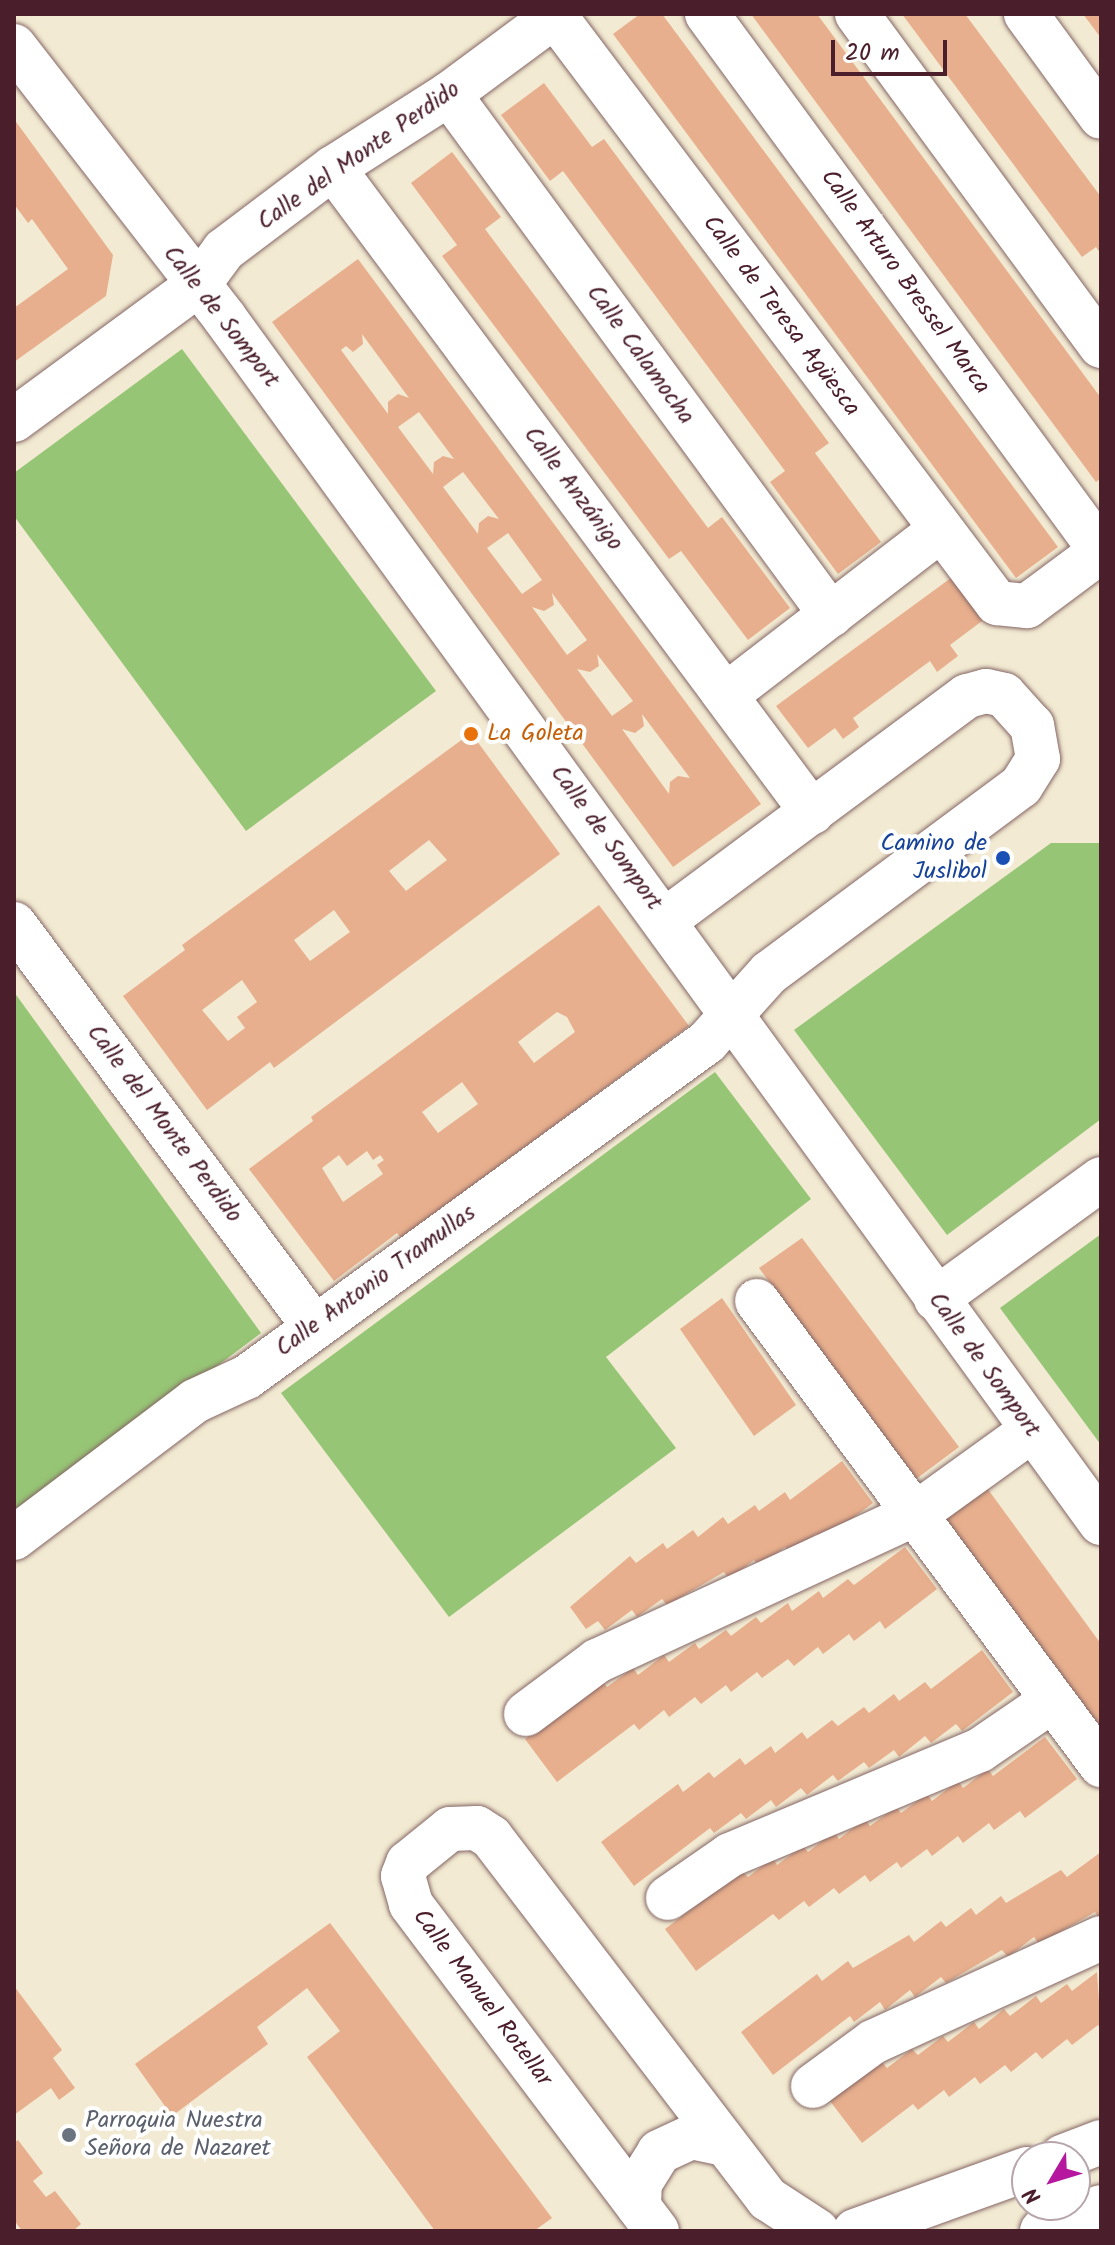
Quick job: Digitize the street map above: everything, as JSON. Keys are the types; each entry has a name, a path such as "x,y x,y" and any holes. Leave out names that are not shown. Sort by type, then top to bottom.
{"street":[{"name":"Calle Arturo Bressel Marca","path":"707,14 1101,551"},
{"path":"857,14 1101,346"},
{"path":"1026,14 1101,117"},
{"name":"Calle de Teresa Agüesca","path":"556,15 997,603 1013,608 1036,600 1101,551"},
{"name":"Calle del Monte Perdido","path":"14,420 199,284 224,250 333,168 449,94 556,15"},
{"name":"Calle de Somport","path":"14,46 141,216 199,284 665,920 936,1299 1101,1523"},
{"name":"Calle Calamocha","path":"449,94 831,615"},
{"name":"Calle Anzánigo","path":"333,168 812,812"},
{"path":"726,695 940,530"},
{"name":"Calle Antonio Tramullas","path":"14,1538 195,1401 247,1377 313,1325 707,1042 769,973 1021,786 1038,759 1032,726 1004,695 986,691 967,696 812,812"},
{"path":"665,920 812,812"},
{"name":"Calle del Monte Perdido","path":"14,924 313,1325"},
{"path":"936,1299 1101,1179"},
{"path":"757,1301 1101,1765"},
{"path":"526,1714 597,1661 917,1513 1032,1430"},
{"path":"668,1898 730,1855 980,1750 1053,1700"},
{"name":"Calle Manuel Rotellar","path":"648,2219 411,1904 403,1876 408,1863 450,1829 477,1828 491,1837 768,2199 817,2231"},
{"path":"813,2086 873,2042 1101,1938"},
{"name":"Calle Manuel Rotellar","path":"648,2219 640,2183 659,2152 691,2137 724,2144"},
{"path":"855,2231 1011,2175"},
{"path":"1042,2231 1101,2207"}],"green space":[{"path":"182,349 436,691 246,831 14,516 14,473"},
{"path":"1051,843 1101,843 1101,1119 947,1235 794,1030"},
{"path":"14,992 261,1333 14,1519"},
{"path":"715,1072 811,1199 606,1357 676,1448 449,1617 281,1393"},
{"path":"1101,1234 1101,1445 1000,1308"}],"building":[{"path":"640,14 662,14 1058,547 1016,578 613,34"},
{"path":"751,14 817,14 1101,398 1101,478 1096,482"},
{"path":"902,14 965,14 1101,197 1101,254 1096,247 1082,257"},
{"path":"1083,14 1101,14 1101,38"},
{"path":"544,83 592,147 604,139 829,443 815,453 881,542 838,574 770,482 785,471 563,171 550,181 501,115"},
{"path":"14,119 113,255 106,296 14,362 14,308 68,269 32,219 28,223 14,204"},
{"path":"452,152 501,217 485,229 708,528 722,517 790,608 748,640 681,551 669,559 442,256 457,245 411,183"},
{"path":"358,259 761,804 673,867 272,322","holes":["362,334 409,398 398,394 388,402 388,414 341,350 346,346 353,352 363,344","419,412 454,459 443,456 434,462 433,474 398,427","463,472 499,519 488,516 479,523 478,534 443,487","508,533 542,580 522,594 487,548","552,593 587,640 567,655 532,607 544,611 554,605","597,654 633,701 612,716 577,669 590,672 599,666","642,714 690,778 678,776 670,782 669,794 622,729 635,733 644,726"]},
{"path":"955,575 986,618 950,645 958,656 937,672 930,661 853,718 859,727 843,739 835,728 808,748 776,706"},
{"path":"471,733 560,854 274,1068 270,1062 207,1110 123,996 185,950 182,945","holes":["429,840 447,860 406,891 389,871","334,910 350,932 310,961 294,940","242,980 257,1002 237,1017 245,1028 228,1041 202,1010"]},
{"path":"599,905 689,1026 401,1238 397,1233 334,1281 249,1169 313,1121 311,1117","holes":["557,1012 567,1017 575,1032 534,1063 518,1042","462,1082 478,1104 438,1133 422,1112","367,1151 373,1160 380,1155 384,1160 377,1165 383,1174 343,1202 322,1168 339,1155 347,1166"]},
{"path":"802,1238 959,1447 916,1479 759,1268"},
{"path":"722,1298 796,1405 754,1436 680,1329"},
{"path":"842,1461 873,1503 822,1541 816,1534 790,1553 785,1547 759,1566 754,1560 729,1579 724,1572 667,1605 662,1599 637,1617 632,1610 605,1630 598,1621 586,1629 570,1607 630,1556 636,1563 663,1543 667,1549 693,1530 698,1537 723,1517 728,1524 755,1505 759,1511 785,1492 790,1500"},
{"path":"987,1488 1101,1644 1101,1730 946,1519"},
{"path":"905,1547 937,1589 885,1629 880,1621 854,1641 849,1634 823,1654 818,1647 794,1666 788,1659 762,1678 757,1672 731,1692 726,1685 701,1704 695,1697 669,1717 664,1710 639,1730 634,1724 557,1782 525,1739 602,1681 607,1687 633,1668 638,1675 664,1655 669,1662 695,1643 699,1649 726,1630 731,1636 756,1617 761,1623 788,1603 792,1611 819,1591 823,1598 848,1579 854,1585"},
{"path":"982,1650 1013,1692 962,1731 956,1724 931,1743 925,1736 899,1757 894,1750 869,1768 864,1762 838,1781 833,1775 807,1795 801,1788 776,1807 771,1800 746,1819 741,1813 714,1833 710,1828 634,1886 601,1842 678,1784 683,1792 709,1772 714,1778 740,1758 745,1765 771,1746 775,1753 802,1732 807,1739 832,1720 838,1726 864,1707 869,1713 894,1694 899,1701 925,1682 931,1689"},
{"path":"1045,1737 1077,1779 1025,1818 1020,1811 994,1830 989,1823 963,1843 958,1836 932,1856 927,1849 901,1868 897,1862 870,1882 865,1875 839,1894 834,1888 809,1907 804,1901 779,1920 773,1914 696,1971 665,1929 742,1871 748,1877 773,1858 777,1865 803,1846 808,1852 834,1832 839,1839 865,1819 870,1826 896,1807 901,1813 927,1794 932,1801 958,1781 963,1788 988,1769 993,1776"},
{"path":"1101,1852 1101,1920 1095,1912 1039,1944 1034,1937 1008,1957 1002,1950 946,1983 941,1977 915,1997 910,1990 885,2010 880,2002 854,2022 850,2016 773,2075 741,2032 817,1974 822,1981 848,1961 853,1968 909,1935 914,1942 941,1921 946,1927 971,1908 976,1915 1001,1896 1006,1903 1061,1870 1067,1877"},
{"path":"330,1923 552,2218 534,2231 435,2231 307,2057 340,2031 307,1988 257,2027 268,2044 172,2116 135,2064"},
{"path":"1097,1972 1101,2029 1098,2025 1072,2045 1067,2039 1042,2059 1036,2052 1011,2072 1005,2065 980,2084 975,2077 949,2097 944,2090 918,2110 913,2104 862,2143 830,2101 882,2062 887,2068 912,2049 918,2055 943,2036 948,2042 974,2022 979,2029 1004,2009 1010,2016 1036,1996 1041,2003 1067,1984 1072,1991"},
{"path":"14,1986 62,2050 53,2058 75,2088 59,2100 51,2088 14,2115"},
{"path":"18,2140 43,2173 33,2181 46,2197 55,2191 81,2224 73,2231 22,2231 14,2220 14,2143"}],"place":[{"name":"La Goleta","path":"471,734"},
{"name":"Camino de Juslibol","path":"1003,858"},
{"name":"Parroquia Nuestra Señora de Nazaret","path":"69,2135"}]}
